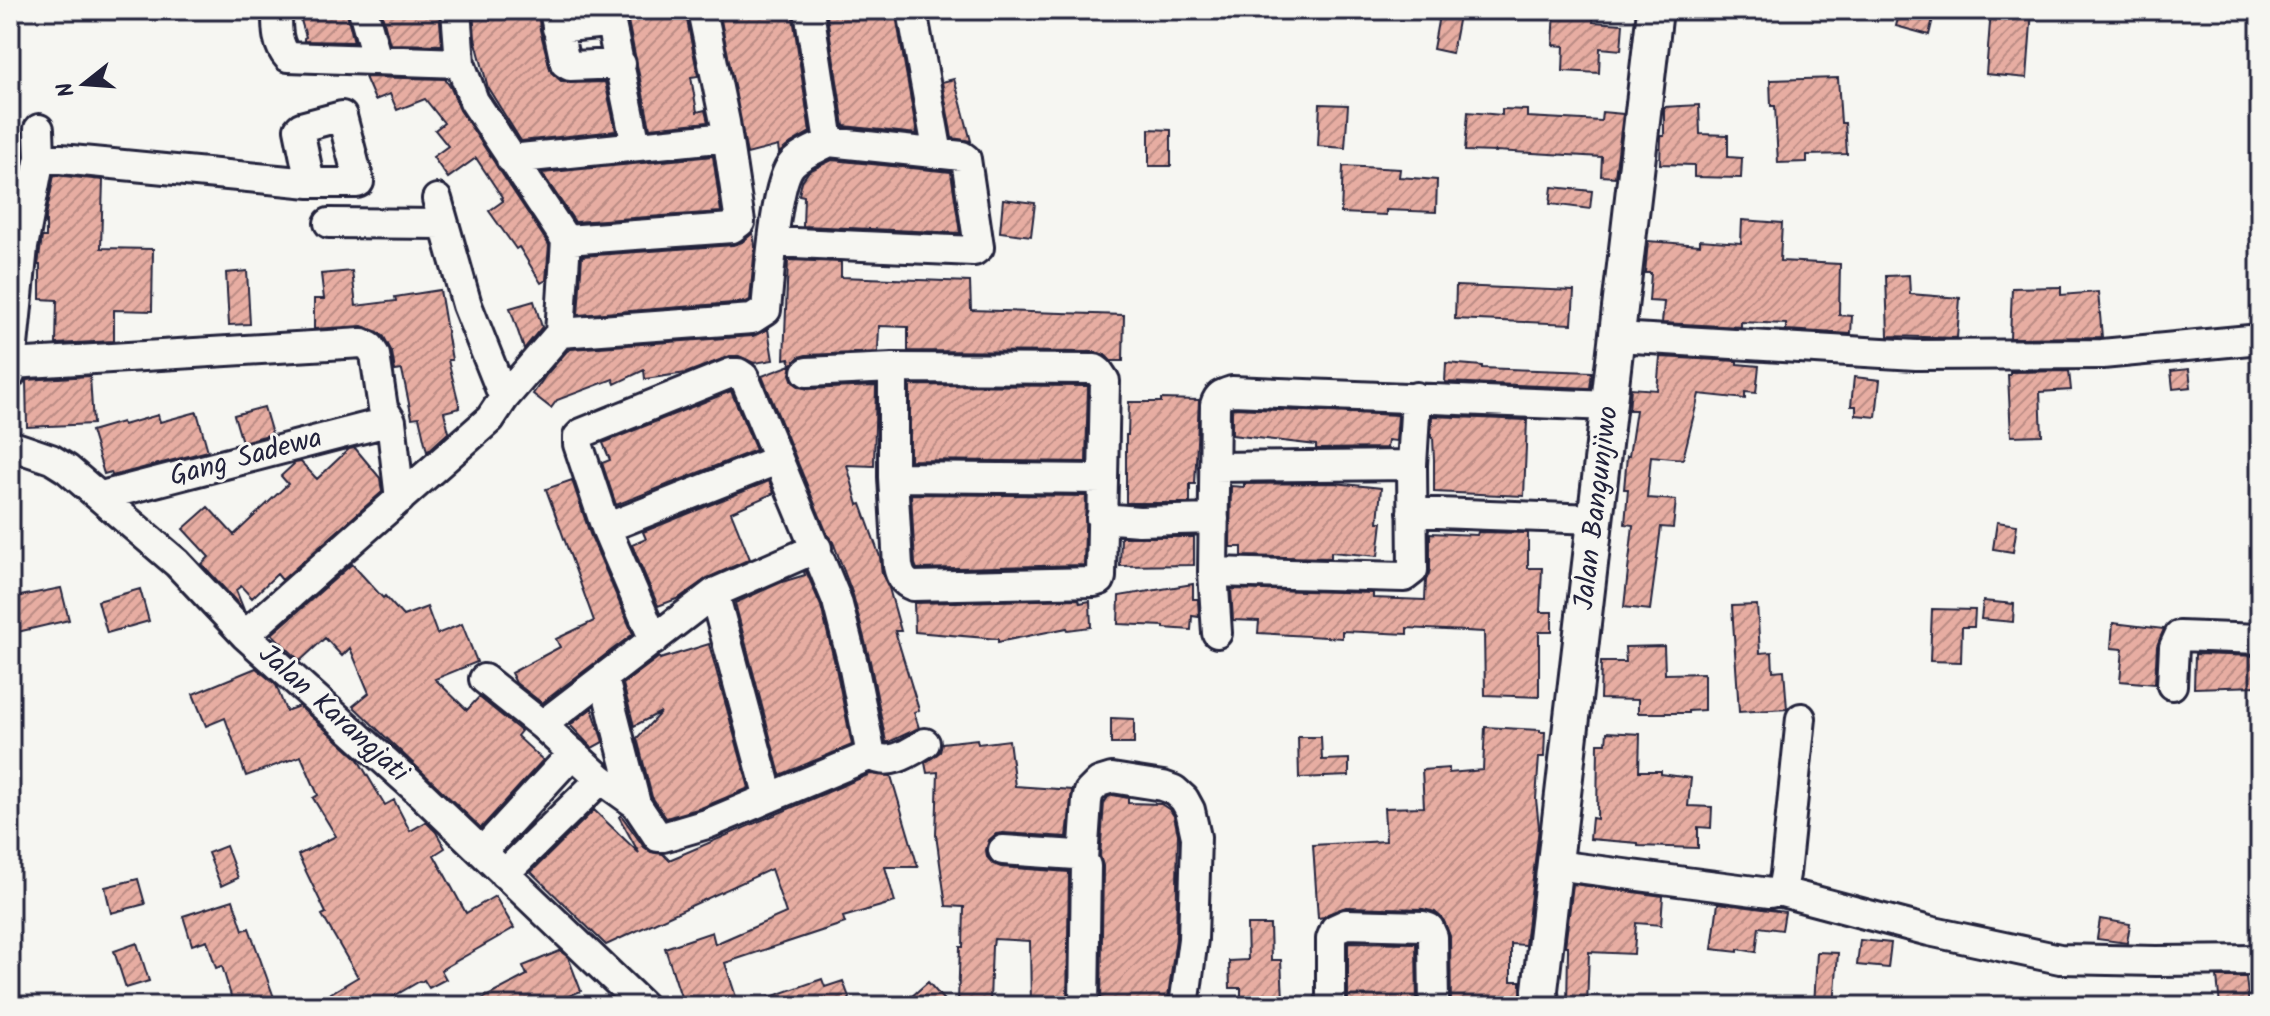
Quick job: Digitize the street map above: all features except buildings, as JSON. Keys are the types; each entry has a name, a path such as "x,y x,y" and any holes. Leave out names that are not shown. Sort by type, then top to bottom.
{"main road":[{"name":"Jalan Bangunjiwo","path":"1541,1006 1540,990 1655,10"}],"street":[{"path":"277,10 279,40 288,57 460,63"},
{"path":"363,10 377,60"},
{"path":"245,635 490,419 560,333 566,240 474,101 460,63 456,10"},
{"path":"566,240 732,228 740,222 702,10"},
{"path":"809,10 829,142"},
{"path":"912,10 938,154"},
{"path":"621,64 570,66 563,58 555,19 611,24 621,64 636,146"},
{"path":"10,375 23,247 40,157 39,129"},
{"path":"511,159 727,137"},
{"path":"560,333 752,319 766,310 773,242 781,188 789,167 829,142 962,156 966,159 977,250 773,242"},
{"path":"40,157 310,183"},
{"path":"329,223 440,211 467,305 504,398"},
{"path":"1617,337 1916,355 2102,354 2260,339"},
{"path":"11,364 362,343 370,347 375,355 383,408 391,421 400,499"},
{"path":"807,372 893,368 1095,369 1105,381 1100,580 913,586 902,579 898,566 893,477 893,368"},
{"path":"654,640 606,528 578,437 717,378 738,373 744,377 837,601 871,755 887,760 909,753 925,743"},
{"path":"1217,633 1213,572 1215,405 1223,393 1416,397 1610,406"},
{"path":"1213,572 1404,577 1413,570 1412,465 1416,397"},
{"name":"Gang Sadewa","path":"101,496 391,421"},
{"name":"Jalan Karangjati","path":"10,445 51,459 101,496 177,563 245,635 413,786 643,1006"},
{"path":"606,528 777,460"},
{"path":"1214,467 1412,465"},
{"path":"893,477 1102,479"},
{"path":"1412,512 1595,519"},
{"path":"1101,518 1139,521 1214,519"},
{"path":"542,725 714,593 817,548"},
{"path":"714,593 769,798"},
{"path":"2172,685 2174,647 2179,636 2260,639"},
{"path":"484,679 542,725 601,779 636,804"},
{"path":"604,679 636,804 654,834 663,837 707,824 871,755"},
{"path":"1778,891 1785,874 1801,718"},
{"path":"482,852 573,753"},
{"path":"1084,1006 1086,866 1083,859 1087,801 1089,792 1099,782 1112,778 1174,790 1190,810 1196,837 1193,939 1184,1006"},
{"path":"504,874 601,779"},
{"path":"1003,850 1076,855 1083,859"},
{"path":"1555,865 1770,893 1778,891 1929,931 2060,959 2260,960"},
{"path":"1331,1006 1331,939 1335,929 1346,924 1429,928 1433,937 1434,1006"}]}
